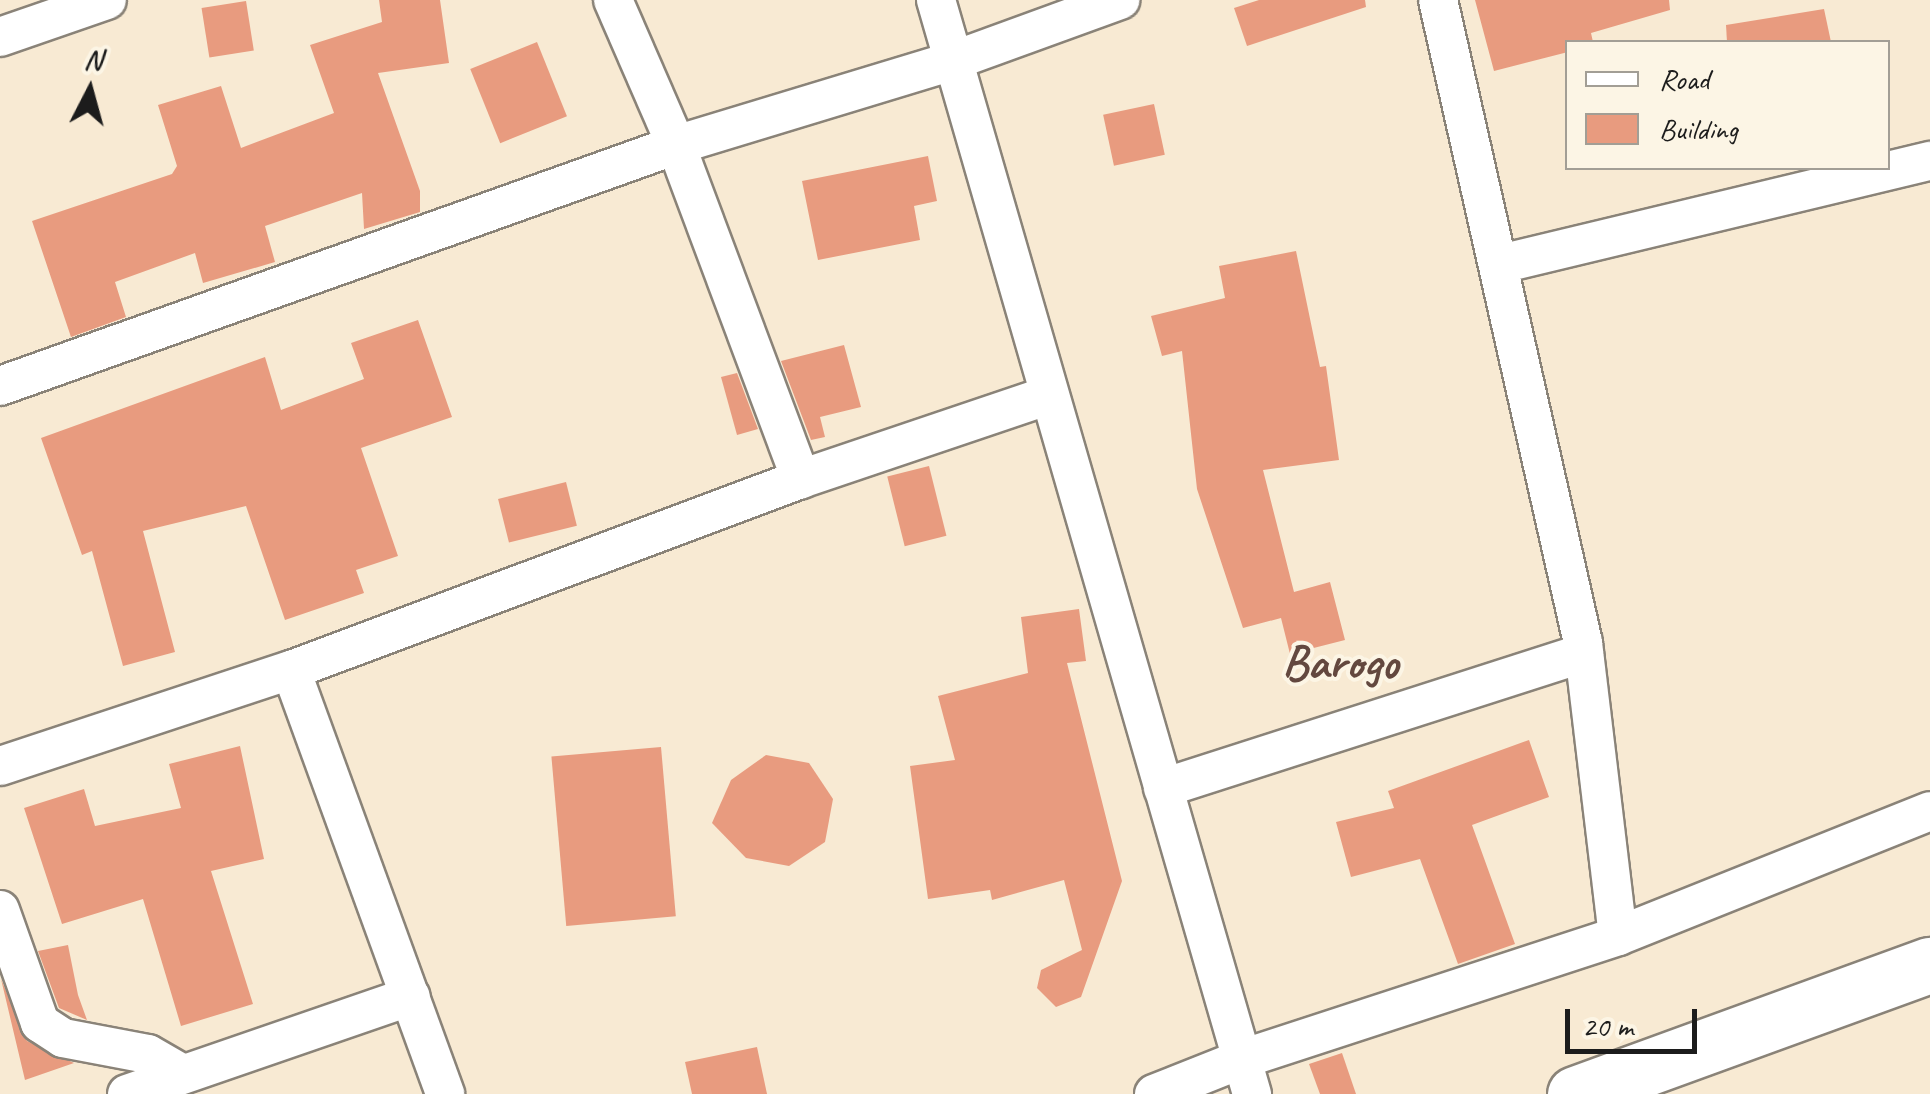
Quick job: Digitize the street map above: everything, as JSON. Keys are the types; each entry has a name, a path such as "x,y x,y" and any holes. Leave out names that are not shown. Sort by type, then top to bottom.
{"highway":[{"path":"1575,1094 1930,966"}],"street":[{"path":"0,37 107,0"},
{"path":"613,0 676,145 801,479"},
{"path":"936,0 1247,1076"},
{"path":"0,386 676,145 955,60 1120,0"},
{"path":"1438,0 1584,653 1618,936"},
{"path":"1500,264 1930,161"},
{"path":"0,766 291,670 801,479 1050,395"},
{"path":"1163,788 1584,653"},
{"path":"291,670 445,1094"},
{"path":"1154,1094 1247,1076 1618,936 1930,811"},
{"path":"0,910 40,1022 63,1038 148,1054 182,1074"},
{"path":"128,1094 411,996"}],"building":[{"path":"379,0 440,0 449,63 378,73 420,191 420,212 364,229 362,193 265,226 275,262 203,283 195,253 115,282 126,317 71,337 32,221 172,174 177,166 158,105 221,86 241,148 334,113 310,45 382,22"},
{"path":"1259,0 1365,0 1366,7 1247,46 1234,8"},
{"path":"1475,0 1669,0 1670,10 1591,33 1593,40 1565,40 1565,53 1494,71"},
{"path":"246,1 254,50 209,57 202,8"},
{"path":"1824,9 1831,40 1727,40 1726,25"},
{"path":"537,42 567,116 500,143 470,69"},
{"path":"1154,104 1165,155 1114,166 1103,115"},
{"path":"928,156 937,201 914,206 920,240 818,260 802,181"},
{"path":"1296,251 1320,367 1326,366 1339,460 1263,470 1294,592 1330,582 1345,640 1290,654 1281,618 1243,628 1197,489 1182,351 1162,356 1151,316 1225,298 1219,266"},
{"path":"418,320 452,417 361,448 398,556 356,570 364,593 285,620 246,506 143,531 175,652 123,666 92,551 82,555 41,438 265,357 281,410 364,379 351,343"},
{"path":"844,345 861,407 820,417 825,437 811,440 781,361"},
{"path":"737,373 758,429 737,435 721,377"},
{"path":"929,466 946,536 905,546 887,476"},
{"path":"566,482 577,526 509,543 498,499"},
{"path":"1079,609 1086,661 1067,663 1122,881 1081,997 1056,1007 1037,988 1041,970 1082,950 1064,880 992,900 990,890 928,899 910,766 955,760 938,696 1028,673 1021,617"},
{"path":"1529,740 1549,797 1472,825 1515,944 1458,964 1420,859 1351,877 1336,822 1394,808 1388,791"},
{"path":"240,746 264,859 211,871 253,1004 181,1026 143,899 62,924 24,808 84,789 95,826 181,808 169,764"},
{"path":"661,747 676,916 566,926 551,757"},
{"path":"766,755 809,763 833,799 825,842 789,866 746,858 712,823 731,780"},
{"path":"68,945 87,1020 59,1008 38,951"},
{"path":"1,979 27,1041 74,1063 25,1080"},
{"path":"757,1047 767,1094 692,1094 685,1062"},
{"path":"1342,1053 1356,1094 1320,1094 1309,1064"}],"district":[{"name":"Barogo","path":"1340,663"}]}
